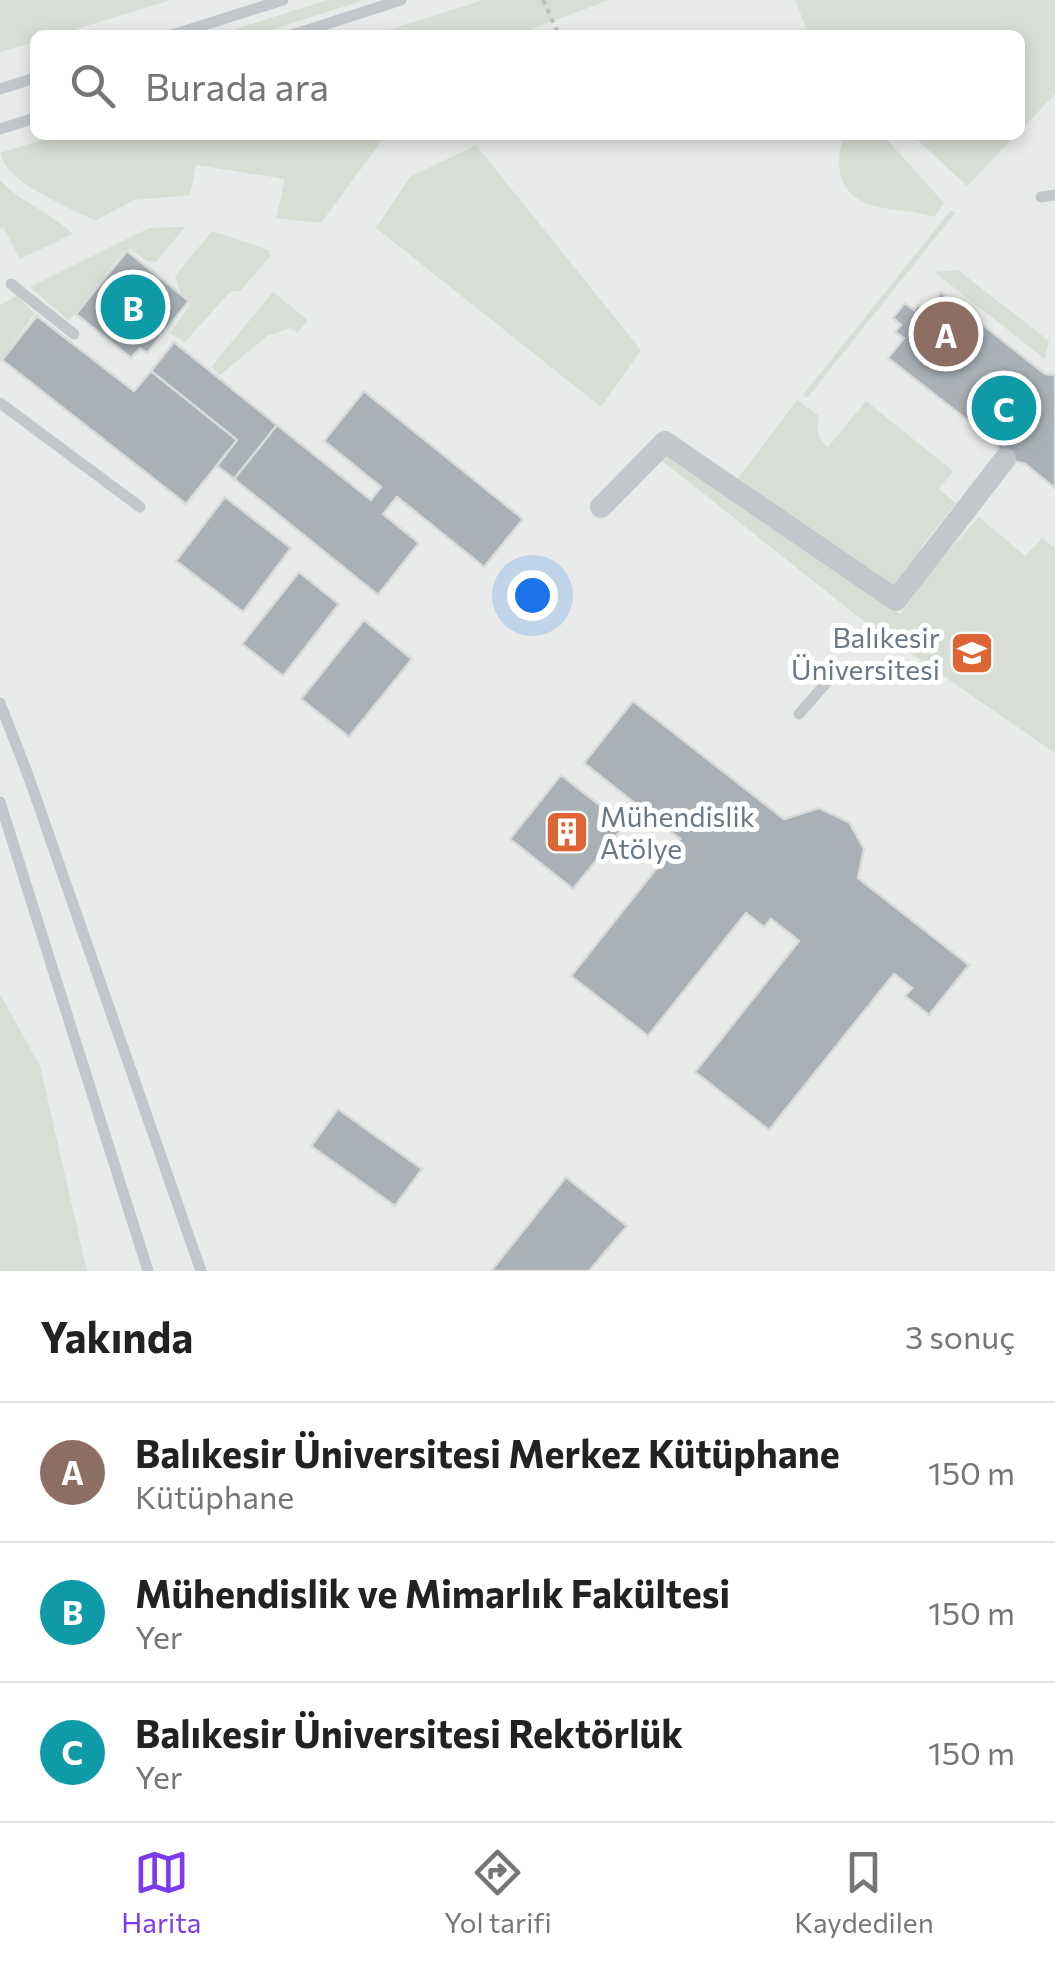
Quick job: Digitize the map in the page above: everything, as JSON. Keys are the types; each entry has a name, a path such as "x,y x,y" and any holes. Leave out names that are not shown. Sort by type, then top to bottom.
{"street":[{"path":"601,507 664,442 896,600 1005,459"}],"lane":[{"path":"188,30 283,0"},
{"path":"308,30 401,0"},
{"path":"0,90 30,80"},
{"path":"0,129 30,120"},
{"path":"1041,197 1055,195"},
{"path":"11,284 74,334"},
{"path":"0,402 140,507"},
{"path":"799,714 827,682"},
{"path":"0,703 201,1271"},
{"path":"0,802 148,1271"}],"path":[{"path":"543,0 556,30"}],"shaded area":[{"path":"0,0 1055,0 1055,1271 0,1271"},
{"path":"0,0 171,0 73,30 30,30 30,43 0,52"},
{"path":"327,0 365,0 271,30 233,30"},
{"path":"483,0 609,0 529,30 389,30"},
{"path":"795,0 1055,0 1055,94 1025,126 1025,30 807,30"},
{"path":"42,140 382,140 321,223 276,218 285,179 196,165 190,195 134,200 95,221 26,184 14,175 0,153"},
{"path":"887,140 944,203 934,217 878,207 855,197 840,173 842,143"},
{"path":"917,140 1011,140 967,186"},
{"path":"476,145 641,350 601,407 376,228 410,177"},
{"path":"0,180 73,234 20,259 3,227 0,228"},
{"path":"951,210 955,213 807,398 803,395"},
{"path":"185,227 156,262 147,261 131,249 124,251 69,321 30,287 149,228"},
{"path":"212,231 269,250 270,257 240,291 230,292 185,342 170,334 192,301 180,292 175,276"},
{"path":"958,270 1049,341 1045,359 934,272"},
{"path":"273,292 308,320 298,333 290,328 267,336 220,375 211,367"},
{"path":"17,296 35,313 0,361 0,305"},
{"path":"797,400 819,416 819,433 828,447 866,401 953,471 939,489 956,503 921,547 926,552 901,583 889,587 737,480"},
{"path":"666,452 900,614 979,517 1025,556 1042,538 1055,548 1055,753 861,619 660,459"},
{"path":"0,994 40,1066 87,1271 0,1271"}],"building":[{"path":"127,251 189,301 147,353 140,348 131,358 76,314"},
{"path":"941,292 1045,374 1055,375 1055,488 1025,464 1005,459 993,440 888,358 904,338 895,332 901,325 893,318 905,303 914,310 918,305 926,311"},
{"path":"37,316 134,391 151,371 237,440 186,504 2,360"},
{"path":"174,342 277,425 234,479 217,466 237,440 151,371"},
{"path":"364,391 523,519 484,567 397,497 383,514 419,543 378,595 234,479 277,425 371,500 381,487 324,441"},
{"path":"225,497 291,548 243,612 176,561"},
{"path":"299,572 339,604 283,676 242,644"},
{"path":"364,620 412,659 349,737 301,699"},
{"path":"633,701 784,819 819,808 849,822 864,849 858,878 969,965 929,1015 905,996 912,988 894,974 769,1130 695,1072 799,941 771,919 764,927 746,913 648,1036 571,976 680,839 584,763"},
{"name":"Mühendislik Atölye","path":"561,775 625,825 573,889 510,839"},
{"path":"338,1109 422,1169 395,1206 311,1146"},
{"path":"566,1177 627,1226 589,1271 491,1271"}],"place":[{"name":"Mühendislik ve Mimarlık Fakültesi","path":"133,307"},
{"name":"Balıkesir Üniversitesi Merkez Kütüphane","path":"946,334"},
{"name":"Balıkesir Üniversitesi Rektörlük","path":"1004,408"},
{"name":"Balıkesir Üniversitesi","path":"972,653"},
{"name":"Mühendislik Atölye","path":"567,832"}]}
